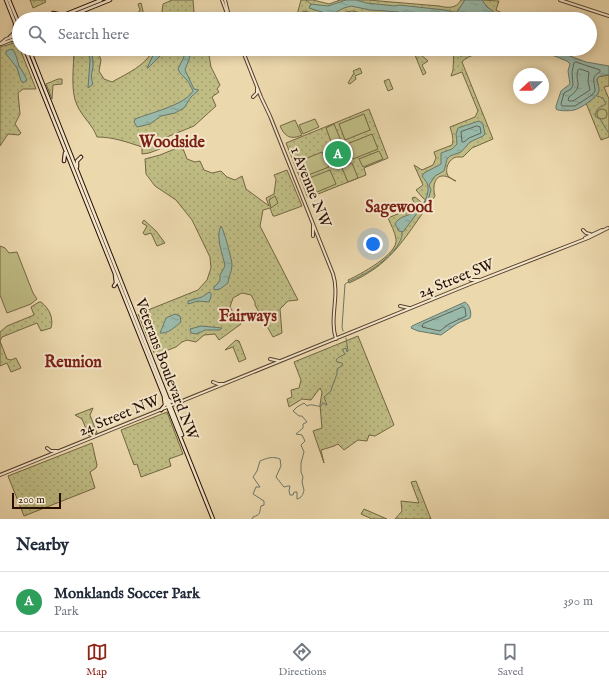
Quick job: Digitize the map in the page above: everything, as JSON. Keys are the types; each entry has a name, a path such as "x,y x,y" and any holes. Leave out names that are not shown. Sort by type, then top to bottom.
{"main road":[{"path":"6,0 12,16"},
{"path":"9,0 14,12"},
{"path":"71,12 100,0"},
{"path":"80,12 110,0"},
{"name":"Veterans Boulevard NW","path":"28,56 170,406"},
{"name":"Veterans Boulevard NW","path":"32,56 168,400 213,519"},
{"path":"64,146 66,156 64,161"},
{"path":"78,173 77,161 81,157"},
{"path":"114,268 116,281 114,286"},
{"path":"161,410 165,404 163,391"},
{"path":"168,400 172,402 182,401"}],"street":[{"path":"222,0 227,12"},
{"path":"225,0 228,12"},
{"path":"560,0 597,12"},
{"path":"597,12 609,16"},
{"path":"0,44 11,39"},
{"name":"1 Avenue NW","path":"245,56 335,279 336,296 334,331 336,339"},
{"path":"253,97 257,93 257,87"},
{"path":"312,222 313,236"},
{"name":"24 Street SW","path":"336,339 609,228"},
{"name":"24 Street SW","path":"584,238 593,233 609,228"},
{"path":"583,230 586,233 593,233"},
{"path":"467,276 471,280 480,280"},
{"path":"400,306 410,308"},
{"name":"24 Street NW","path":"0,475 336,339"},
{"path":"270,359 281,361"},
{"path":"213,382 225,384"},
{"path":"47,448 53,451 64,449"}],"shaded area":[{"path":"30,0 45,0 46,2 33,8"},
{"path":"172,0 193,0 194,12 162,12 163,4"},
{"path":"301,0 313,0 329,4 340,0 368,0 449,7 457,5 461,0 465,0 458,12 298,12"},
{"path":"482,0 499,1 496,10 500,12 492,12"},
{"path":"141,3 143,12 139,12 140,10 138,4"},
{"path":"12,44 12,56 23,56 36,89 23,89 18,93 20,114 15,124 21,133 19,135 8,134 0,146 0,47"},
{"path":"74,56 100,56 101,60 99,71 104,79 112,82 141,65 149,56 209,56 211,67 220,85 217,89 219,92 212,97 216,106 194,126 157,141 160,149 142,154 142,147 114,139 97,137 79,109 75,99 73,78"},
{"path":"415,56 422,56 428,61 422,65 426,73 423,75"},
{"path":"454,56 472,56 462,62 493,139 472,148 463,157 456,157 451,160 447,167 447,173 449,177 456,181 444,176 437,178 434,184 435,196 430,203 416,190 423,185 414,165 422,170 433,165 436,158 434,152 452,145 453,143 450,127 475,117 478,111 462,72 451,76"},
{"path":"360,68 362,73 355,76 356,79 350,84 348,83 354,73 353,71"},
{"path":"609,75 609,86 604,87 609,99 609,137 601,140 586,103 598,92 598,77"},
{"path":"62,79 62,84 53,85 52,99 46,84"},
{"path":"389,79 393,89 388,91 384,81"},
{"path":"369,109 388,158 364,168 366,175 308,198 286,143"},
{"path":"602,109 607,114 602,119 597,114"},
{"path":"364,114 370,130 345,140 339,124"},
{"path":"315,119 319,127 303,134 299,125"},
{"path":"295,120 302,135 292,137 286,135 280,126"},
{"path":"334,124 341,141 332,144 326,128"},
{"path":"372,134 378,149 353,159 347,144"},
{"path":"343,145 349,162 341,165 334,148"},
{"path":"182,146 187,159 195,162 200,161 204,170 212,173 221,171 227,177 235,180 242,176 246,189 269,206 266,198 274,194 276,179 274,175 287,170 302,206 275,216 273,216 270,208 263,210 260,226 298,300 288,301 280,309 282,333 273,337 251,295 242,293 233,298 230,307 241,324 219,340 215,334 204,335 196,342 187,340 176,347 155,355 138,314 198,290 207,280 211,268 210,257 192,220 176,200 155,186 146,174 145,159"},
{"path":"379,151 383,159 363,167 359,159"},
{"path":"322,152 329,167 303,177 297,162"},
{"path":"352,163 358,178 348,182 342,168"},
{"path":"330,170 336,184 310,195 304,180"},
{"path":"275,196 278,203 271,208 269,200"},
{"path":"415,197 427,207 402,242 375,268 349,283 348,280 361,274 391,251 395,245 396,239 388,218 414,207 415,205 412,198"},
{"path":"144,220 156,231 165,243 157,246 151,233 145,235 143,233 147,226 142,223"},
{"path":"0,246 5,248 9,253 17,252 33,293 37,299 31,304 7,313 0,295"},
{"path":"41,302 46,307 52,321 51,328 41,331 37,323 2,337 0,341 0,332 7,326 34,315 31,307"},
{"path":"358,336 394,425 375,436 369,435 367,441 358,440 344,450 338,444 321,450 324,463 313,431 322,428 320,405 322,392 320,388 311,400 302,399 289,407 287,399 292,397 291,390 299,388 301,380 294,362"},
{"path":"236,340 239,341 246,359 239,362 233,347 225,350"},
{"path":"0,341 7,359 11,360 16,358 21,368 11,372 7,363 0,366"},
{"path":"93,408 90,415 97,433 89,436 82,419 75,415"},
{"path":"167,412 183,454 169,459 171,466 141,477 137,464 134,465 121,430"},
{"path":"92,443 97,465 96,468 90,472 95,488 24,516 8,476"},
{"path":"416,481 431,519 395,519 402,511 401,501 419,503 411,482"},
{"path":"364,509 387,519 372,519 361,514"}],"water":[{"path":"346,0 356,0 367,3 395,6 399,5 453,12 399,12 370,10 351,6 336,12 322,12 309,8 311,4 328,6"},
{"path":"465,0 482,0 487,7 493,11 457,12"},
{"path":"12,49 12,56 16,56 19,66 27,80 23,83 17,68 6,54 6,51"},
{"path":"89,56 92,56 91,77 93,84 88,88"},
{"path":"153,56 160,56 148,68"},
{"path":"190,56 185,70 194,89 199,90 191,97 184,108 175,113 161,116 150,124 137,127 134,122 135,119 175,104 189,96 193,91 178,69 184,57"},
{"path":"554,56 570,56 586,62 609,66 609,75 599,77 597,79 599,91 596,96 574,110 566,111 556,109 556,106 561,91 570,84 568,71 570,64 567,61"},
{"path":"479,121 483,124 485,134 470,142 461,152 450,156 447,159 444,171 435,176 429,185 431,190 429,197 403,232 399,231 395,224 396,222 400,218 416,211 426,198 428,187 422,176 424,173 441,164 441,153 452,149 457,144 456,134 458,128"},
{"path":"221,226 232,262 232,268 228,283 220,289 214,290 214,287 220,281 220,275 225,266 219,240 219,230"},
{"path":"209,292 211,293 211,297 209,302 198,301 188,304 188,301 202,297"},
{"path":"465,302 470,310 470,318 458,323 441,335 418,331 411,328 412,326"},
{"path":"175,314 180,316 181,322 169,331 160,333 166,318"},
{"path":"201,326 222,328 220,330 205,330 197,334 191,333 190,329"}],"waterway":[{"path":"306,0 311,4"},
{"path":"597,96 603,98 606,104 598,109 595,116 600,119 608,132"},
{"path":"343,331 345,284 382,262 399,244 402,232"},
{"path":"252,519 259,514 261,506 264,505 264,501 253,494 256,487 260,487 253,477 257,471 260,461 270,458 280,459 281,466 276,477 284,487 290,486 290,495 297,492 297,499 302,496 304,490 301,463 304,452 301,445 305,441 302,435 296,434 303,428 303,424 307,422 302,416 299,416 293,411 304,403 307,406 321,406 323,403 327,405 324,397 331,391 337,374 337,369 343,365 336,360 345,354 343,349 346,348 347,352 348,351 346,338"}],"place":[{"name":"Monklands Soccer Park","path":"338,154"}],"district":[{"name":"Woodside","path":"172,141"},
{"name":"Sagewood","path":"399,206"},
{"name":"Fairways","path":"248,315"},
{"name":"Reunion","path":"73,361"}]}
